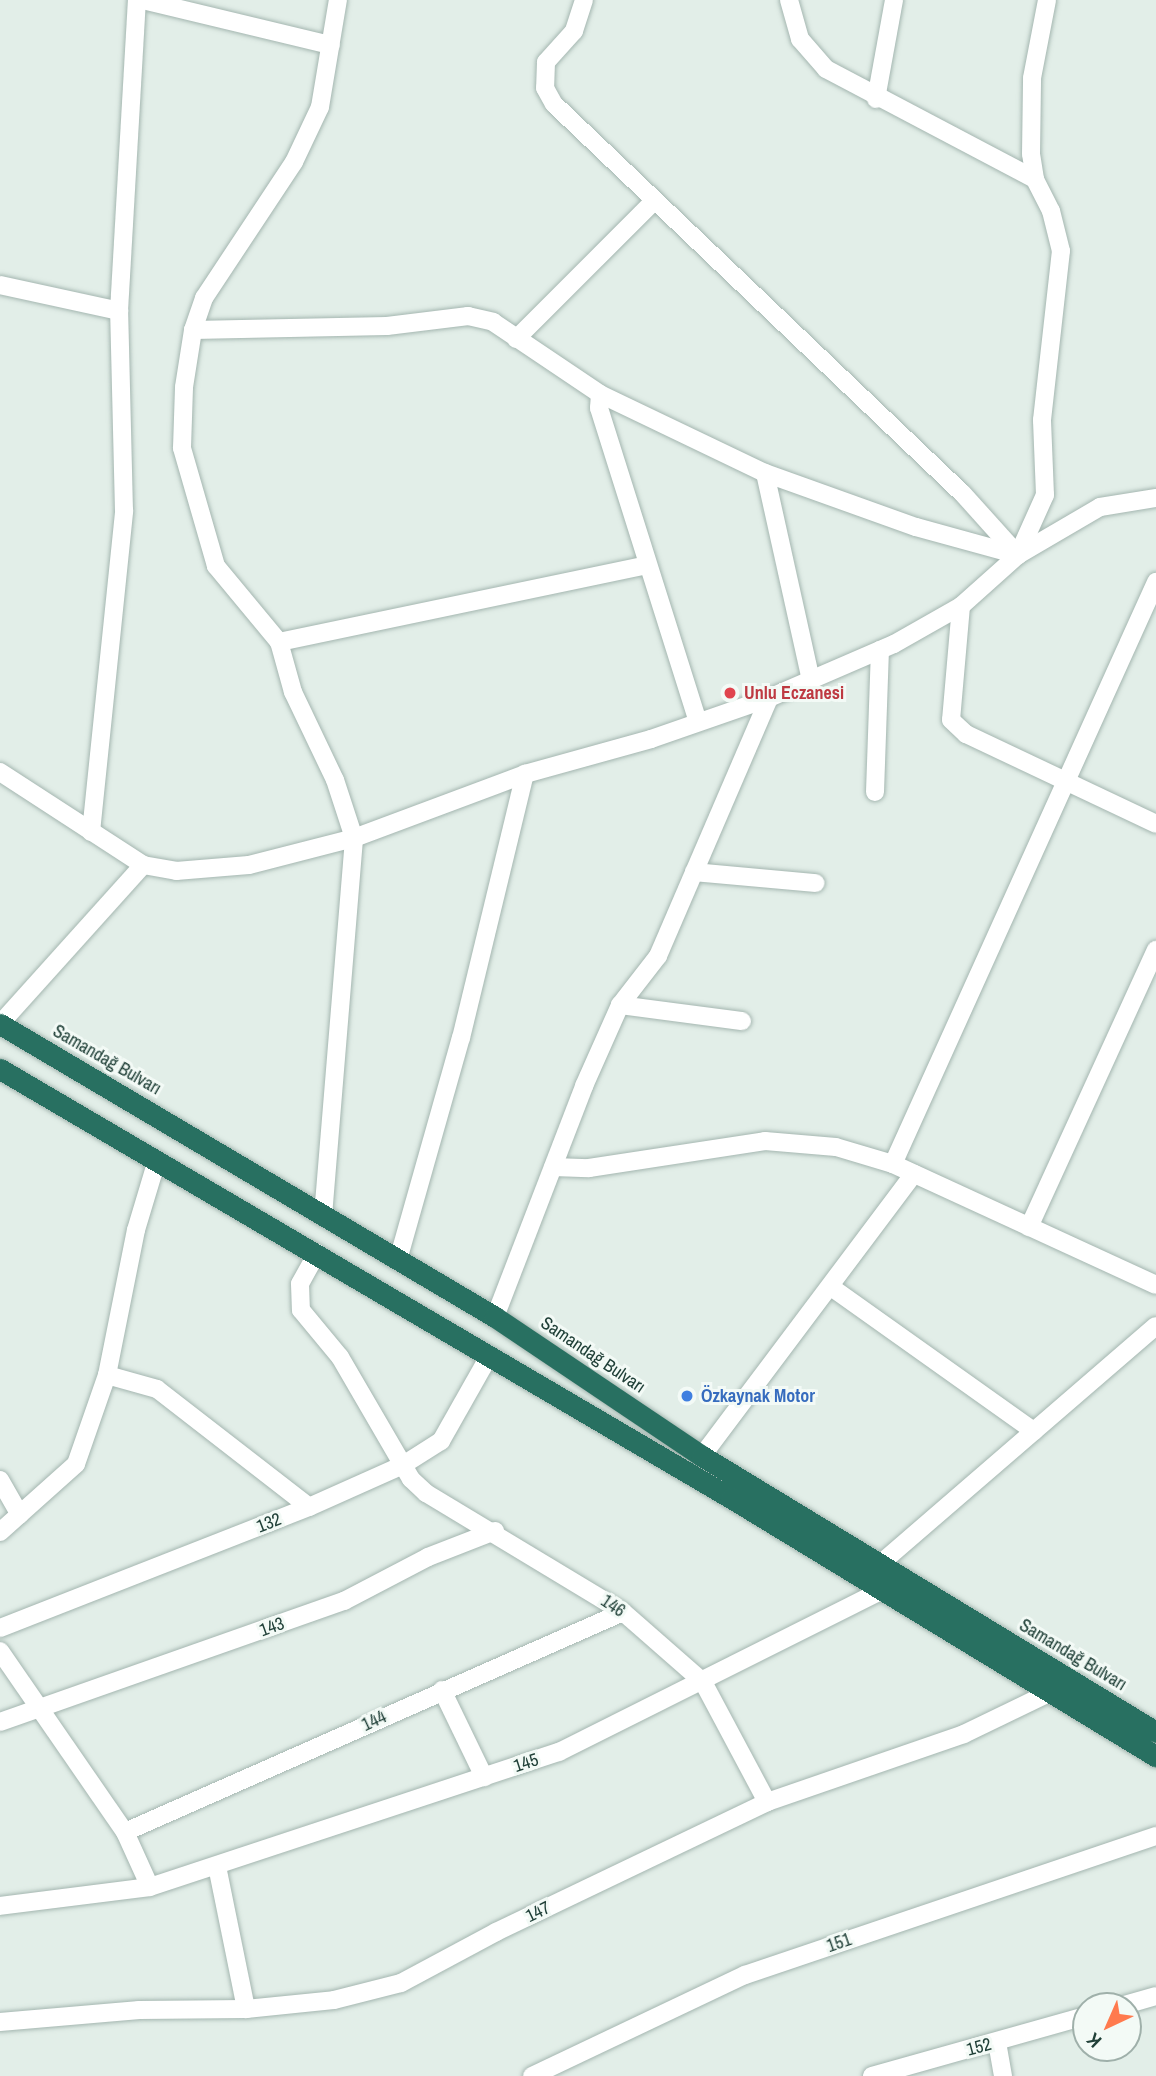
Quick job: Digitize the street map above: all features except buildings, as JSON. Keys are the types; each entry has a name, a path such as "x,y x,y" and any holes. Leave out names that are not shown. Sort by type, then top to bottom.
{"highway":[{"name":"Samandağ Bulvarı","path":"0,1024 495,1317 702,1456 1156,1732"},
{"path":"0,1069 317,1253 1156,1756"}],"street":[{"path":"91,832 124,511 119,312 137,0"},
{"path":"143,0 331,46"},
{"path":"323,1216 354,838 335,780 293,692 279,642 216,566 200,520 182,448 184,387 193,330 204,298 293,162 320,107 338,0"},
{"path":"584,0 574,31 546,62 545,88 554,104 963,494 1018,555"},
{"path":"789,0 800,39 817,61 876,99 1035,179"},
{"path":"876,99 894,0"},
{"path":"1018,555 1045,495 1042,420 1061,251 1051,211 1035,179 1032,78 1047,0"},
{"path":"516,339 654,201"},
{"path":"0,285 119,312"},
{"path":"193,330 387,326 468,316 493,322 600,394 765,473 916,527 1018,555"},
{"path":"600,394 599,408 698,723"},
{"path":"765,473 811,680"},
{"path":"0,772 144,865 176,872 249,865 354,838 525,774 698,723 769,698 880,650 961,606 1018,555 1100,507 1156,498"},
{"path":"279,642 647,565"},
{"path":"893,1164 1156,582"},
{"path":"961,606 951,720 966,734 1156,824"},
{"path":"874,792 880,650"},
{"path":"495,1317 553,1167 620,1006 658,956 769,698"},
{"path":"398,1260 461,1038 525,774"},
{"path":"0,1024 144,865"},
{"path":"694,872 816,883"},
{"path":"1029,1227 1156,950"},
{"path":"620,1006 742,1021"},
{"path":"553,1167 589,1168 765,1141 836,1147 893,1164 1156,1285"},
{"path":"0,1532 76,1464 107,1375 136,1230 157,1160"},
{"path":"702,1456 914,1174"},
{"name":"146","path":"317,1253 300,1284 301,1310 340,1357 403,1465 426,1493 495,1531 623,1612 703,1682 768,1802"},
{"path":"831,1287 1034,1431"},
{"path":"880,1564 1156,1326"},
{"name":"132","path":"0,1628 309,1507 403,1465 441,1441 489,1356"},
{"path":"107,1375 157,1389 309,1507"},
{"path":"0,1480 20,1515"},
{"name":"143","path":"0,1722 344,1601 428,1557 495,1531"},
{"name":"145","path":"0,1906 149,1887 559,1752 883,1590"},
{"name":"144","path":"125,1832 623,1612"},
{"path":"0,1651 43,1709 125,1832 149,1887"},
{"path":"442,1690 484,1777"},
{"name":"147","path":"0,2022 139,2010 246,2009 334,2000 401,1983 496,1932 768,1802 964,1734 1052,1692"},
{"name":"151","path":"532,2076 745,1975 1156,1836"},
{"path":"217,1866 246,2009"},
{"name":"152","path":"872,2076 1072,2020"},
{"path":"997,2042 1003,2076"}],"place":[{"name":"Unlu Eczanesi","path":"730,693"},
{"name":"Özkaynak Motor","path":"687,1396"}]}
